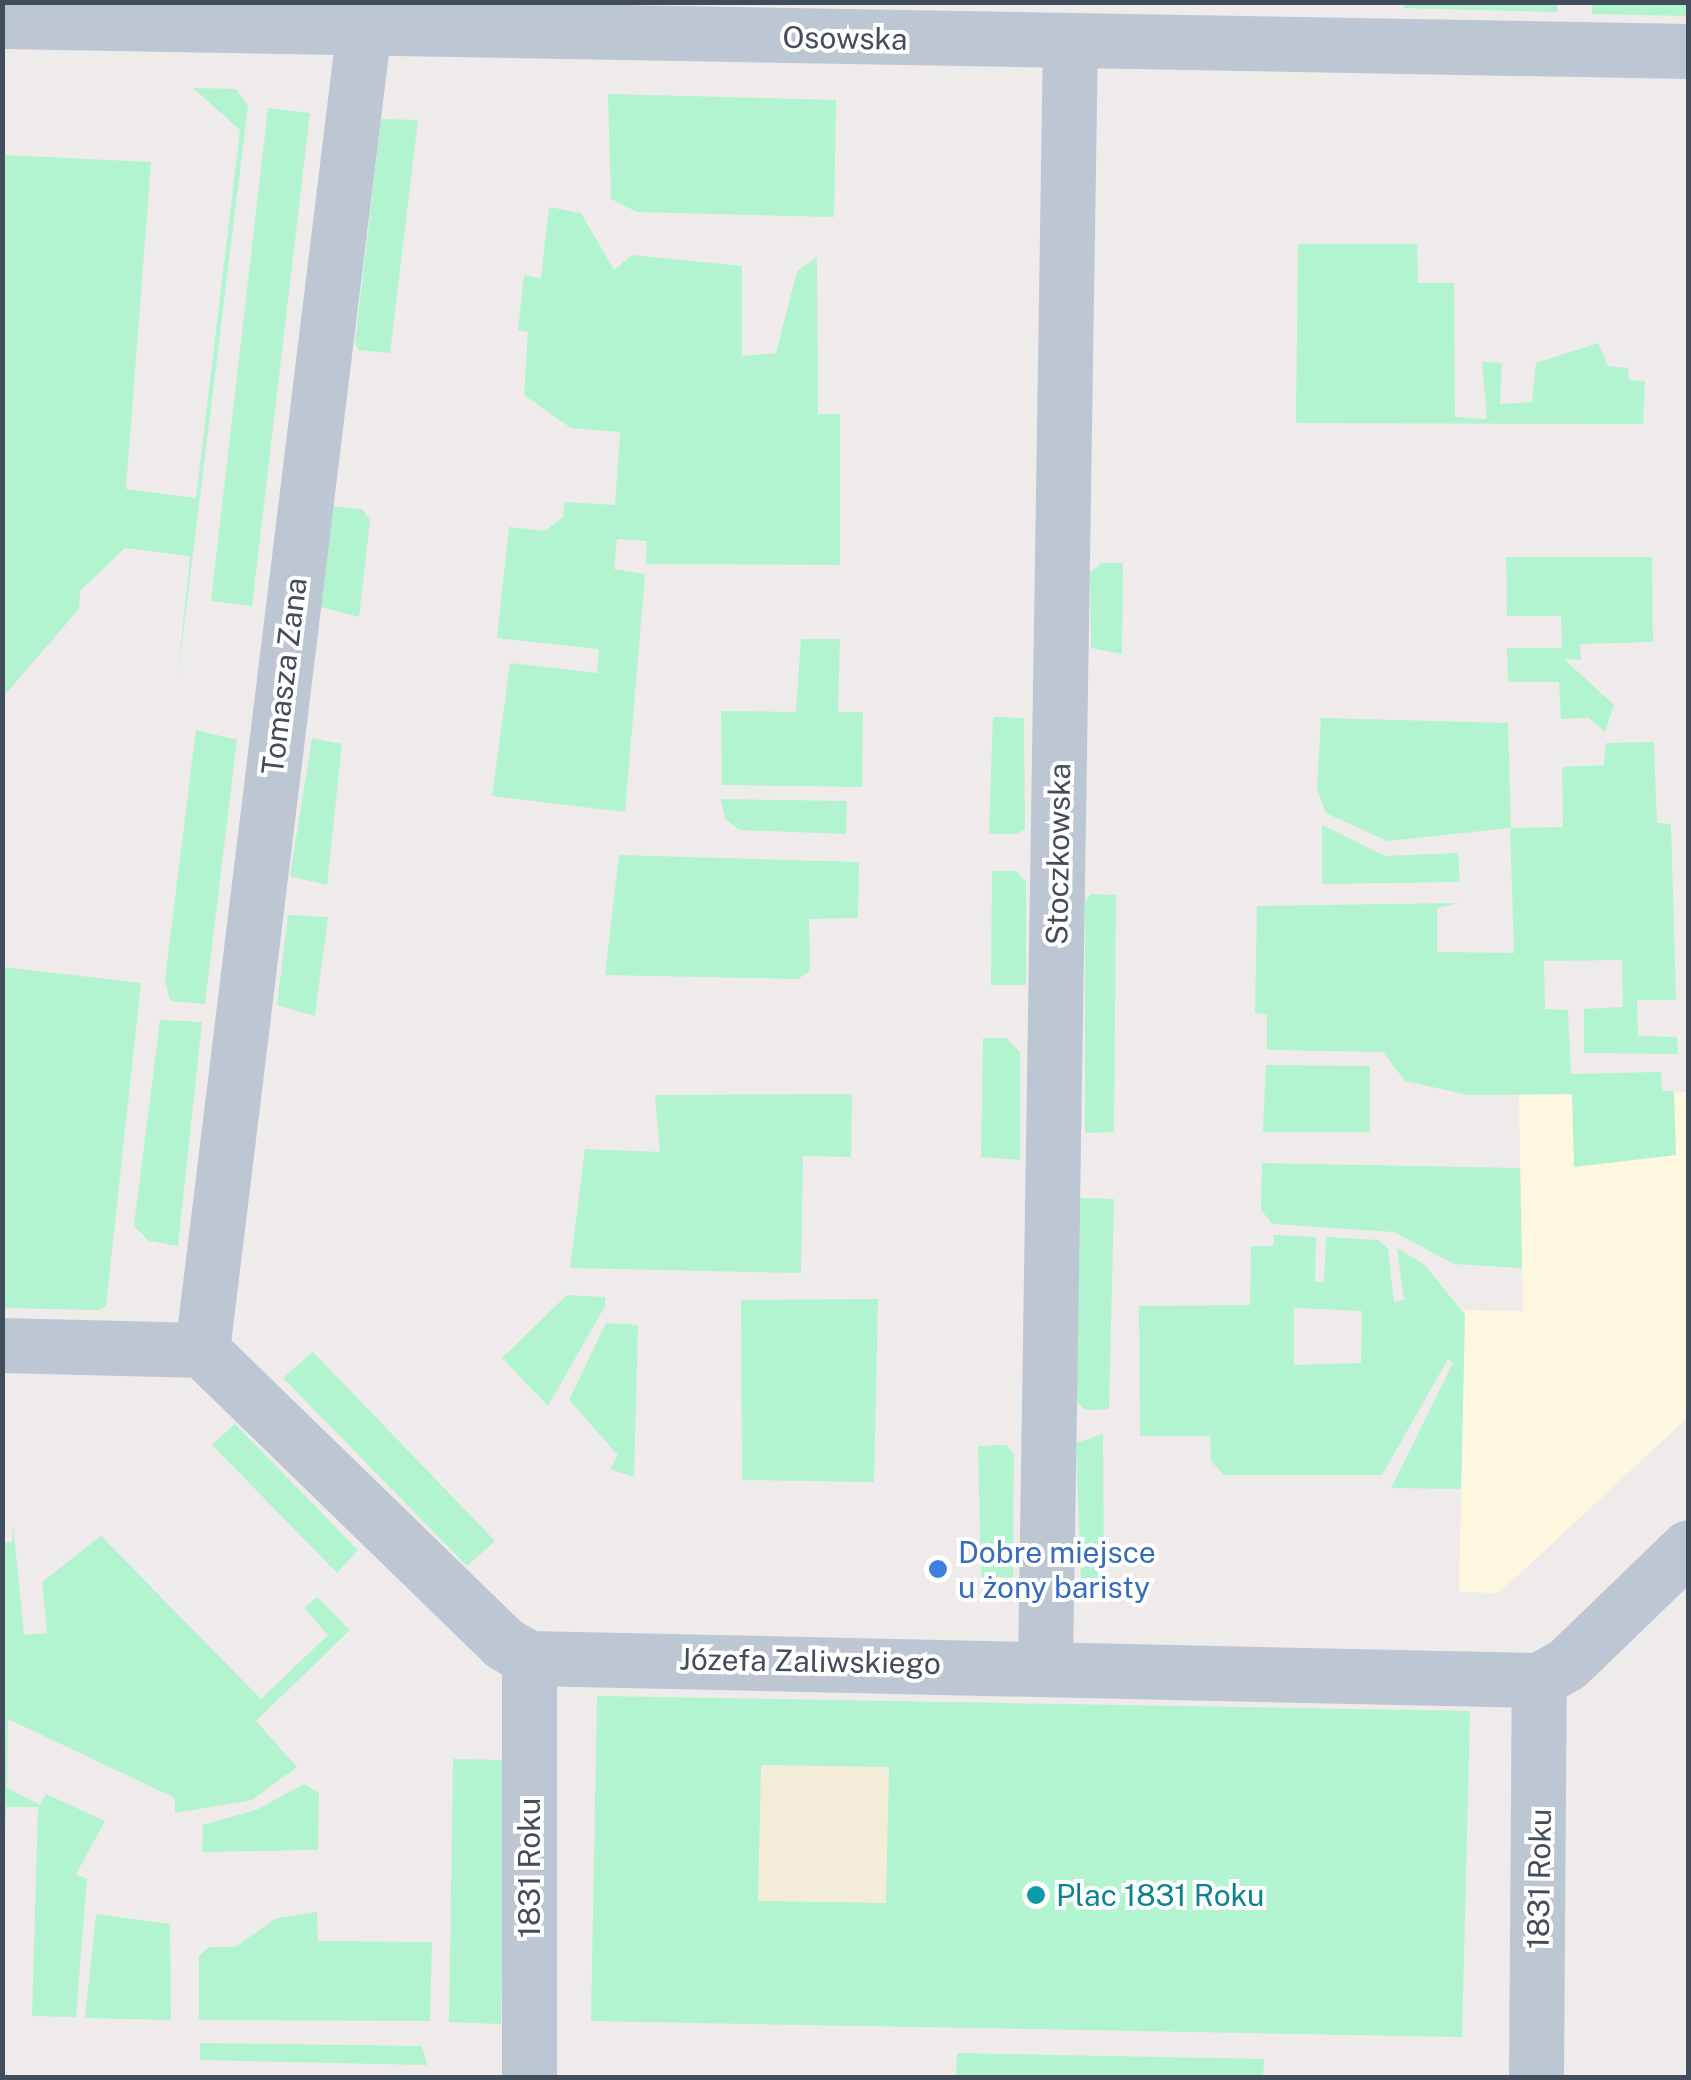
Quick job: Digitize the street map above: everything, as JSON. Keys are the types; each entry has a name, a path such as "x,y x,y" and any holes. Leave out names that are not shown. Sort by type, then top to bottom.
{"street":[{"name":"Osowska","path":"2,22 365,16 1070,42 1688,51"},
{"name":"Tomasza Zana","path":"202,1350 365,16"},
{"name":"Stoczkowska","path":"1045,1665 1070,42"},
{"path":"2,1345 202,1350 503,1643 529,1658"},
{"path":"1539,1680 1567,1664 1688,1547"},
{"name":"Józefa Zaliwskiego","path":"529,1658 1045,1665 1539,1680"},
{"name":"1831 Roku","path":"529,1658 529,2078"},
{"name":"1831 Roku","path":"1536,2078 1539,1680"}],"shaded area":[{"path":"1688,1092 1688,1417 1499,1593 1459,1592 1465,1310 1523,1311 1519,1094"}],"green space":[{"path":"1404,3 1557,3 1557,12 1404,8"},
{"path":"1592,3 1688,3 1688,16 1592,14"},
{"path":"193,88 236,89 248,106 177,684 190,556 125,548 80,591 79,609 3,697 3,155 151,162 126,489 196,498 240,130"},
{"path":"608,94 836,100 834,217 637,212 611,199"},
{"path":"268,108 310,113 252,606 211,601"},
{"path":"381,119 418,120 390,353 358,350 355,343"},
{"path":"549,207 581,213 614,270 632,255 742,266 742,356 776,353 797,271 817,257 818,414 840,414 840,565 646,564 647,541 617,539 614,569 645,574 625,812 492,796 510,663 597,673 599,649 497,638 509,527 545,531 563,517 565,502 615,505 620,432 571,428 524,395 528,332 518,330 524,275 541,278"},
{"path":"1298,244 1417,244 1418,283 1454,283 1455,417 1487,419 1482,362 1502,363 1500,404 1532,402 1536,363 1598,343 1608,366 1628,368 1629,380 1645,381 1643,424 1296,423"},
{"path":"331,506 362,509 370,520 359,617 320,607"},
{"path":"1506,557 1652,557 1653,642 1580,644 1581,660 1564,659 1614,705 1605,732 1589,718 1561,719 1559,682 1508,682 1507,648 1562,648 1561,616 1507,616"},
{"path":"1101,563 1123,563 1122,654 1091,648 1090,573"},
{"path":"801,639 840,639 838,712 863,712 862,787 722,785 721,711 796,712"},
{"path":"993,717 1024,718 1025,829 1017,834 989,834"},
{"path":"1321,718 1508,723 1511,828 1563,827 1562,767 1604,765 1606,743 1654,742 1657,823 1671,824 1676,1000 1637,1000 1638,1036 1677,1037 1678,1054 1584,1053 1584,1009 1623,1007 1622,960 1544,961 1545,1009 1568,1010 1571,1074 1661,1072 1662,1091 1674,1091 1676,1155 1574,1167 1572,1094 1469,1095 1405,1081 1383,1052 1267,1050 1267,1014 1255,1013 1257,906 1460,903 1437,908 1437,952 1514,953 1510,828 1387,841 1326,813 1317,789"},
{"path":"196,730 237,740 205,1004 170,1001 165,979"},
{"path":"312,738 342,744 327,885 290,876"},
{"path":"721,799 847,801 846,834 739,830 725,819"},
{"path":"1322,825 1385,856 1458,853 1460,882 1322,884"},
{"path":"619,855 859,862 858,918 809,919 810,971 798,979 605,975"},
{"path":"992,871 1016,871 1026,882 1026,985 991,985"},
{"path":"1091,894 1116,895 1114,1132 1085,1133 1085,901"},
{"path":"288,915 328,917 315,1016 277,1005"},
{"path":"3,967 141,983 106,1305 99,1310 3,1308"},
{"path":"160,1020 202,1022 178,1246 149,1241 134,1226"},
{"path":"983,1038 1006,1038 1020,1052 1020,1160 981,1157"},
{"path":"1266,1065 1370,1066 1370,1132 1263,1132"},
{"path":"852,1094 851,1157 803,1156 801,1273 570,1268 585,1149 660,1152 655,1095"},
{"path":"1262,1163 1520,1168 1522,1268 1454,1264 1394,1232 1273,1224 1261,1210"},
{"path":"1077,1198 1114,1199 1109,1409 1085,1410 1077,1401"},
{"path":"1274,1235 1316,1237 1315,1282 1324,1282 1326,1237 1378,1240 1388,1249 1394,1302 1404,1300 1397,1248 1425,1265 1465,1315 1461,1489 1391,1488 1453,1363 1448,1359 1382,1475 1224,1475 1211,1461 1210,1436 1140,1436 1139,1306 1250,1305 1251,1246 1273,1246","holes":["1294,1308 1362,1311 1361,1363 1294,1365"]},
{"path":"567,1295 605,1297 605,1306 548,1406 502,1358"},
{"path":"878,1299 874,1482 742,1480 741,1300"},
{"path":"606,1323 638,1325 634,1477 610,1469 618,1455 569,1400"},
{"path":"313,1352 495,1541 467,1566 283,1378"},
{"path":"235,1424 358,1550 337,1573 212,1445"},
{"path":"1103,1434 1104,1577 1081,1581 1076,1443"},
{"path":"1006,1445 1014,1454 1013,1577 981,1577 978,1446"},
{"path":"13,1523 24,1635 47,1633 42,1582 101,1536 261,1699 328,1635 304,1608 317,1597 350,1630 256,1721 297,1767 252,1800 175,1813 175,1798 8,1719 7,1788 40,1805 46,1794 105,1821 76,1874 87,1879 76,2017 32,2016 38,1807 6,1807 3,1881 2,1543 12,1542"},
{"name":"Plac 1831 Roku","path":"597,1696 1470,1711 1462,2037 591,2021"},
{"path":"453,1759 506,1760 501,2024 449,2022"},
{"path":"304,1784 319,1793 318,1850 202,1852 203,1825 256,1810"},
{"path":"317,1912 318,1941 432,1942 430,2021 199,2020 199,1956 209,1947 235,1947 277,1918"},
{"path":"96,1914 170,1924 171,2020 85,2018"},
{"path":"200,2043 422,2046 427,2065 200,2060"},
{"path":"957,2053 1264,2059 1263,2077 956,2075"}],"sand":[{"path":"761,1765 889,1767 886,1903 758,1901"}],"place":[{"name":"Dobre miejsce u żony baristy","path":"938,1569"},
{"name":"Plac 1831 Roku","path":"1036,1895"}]}
